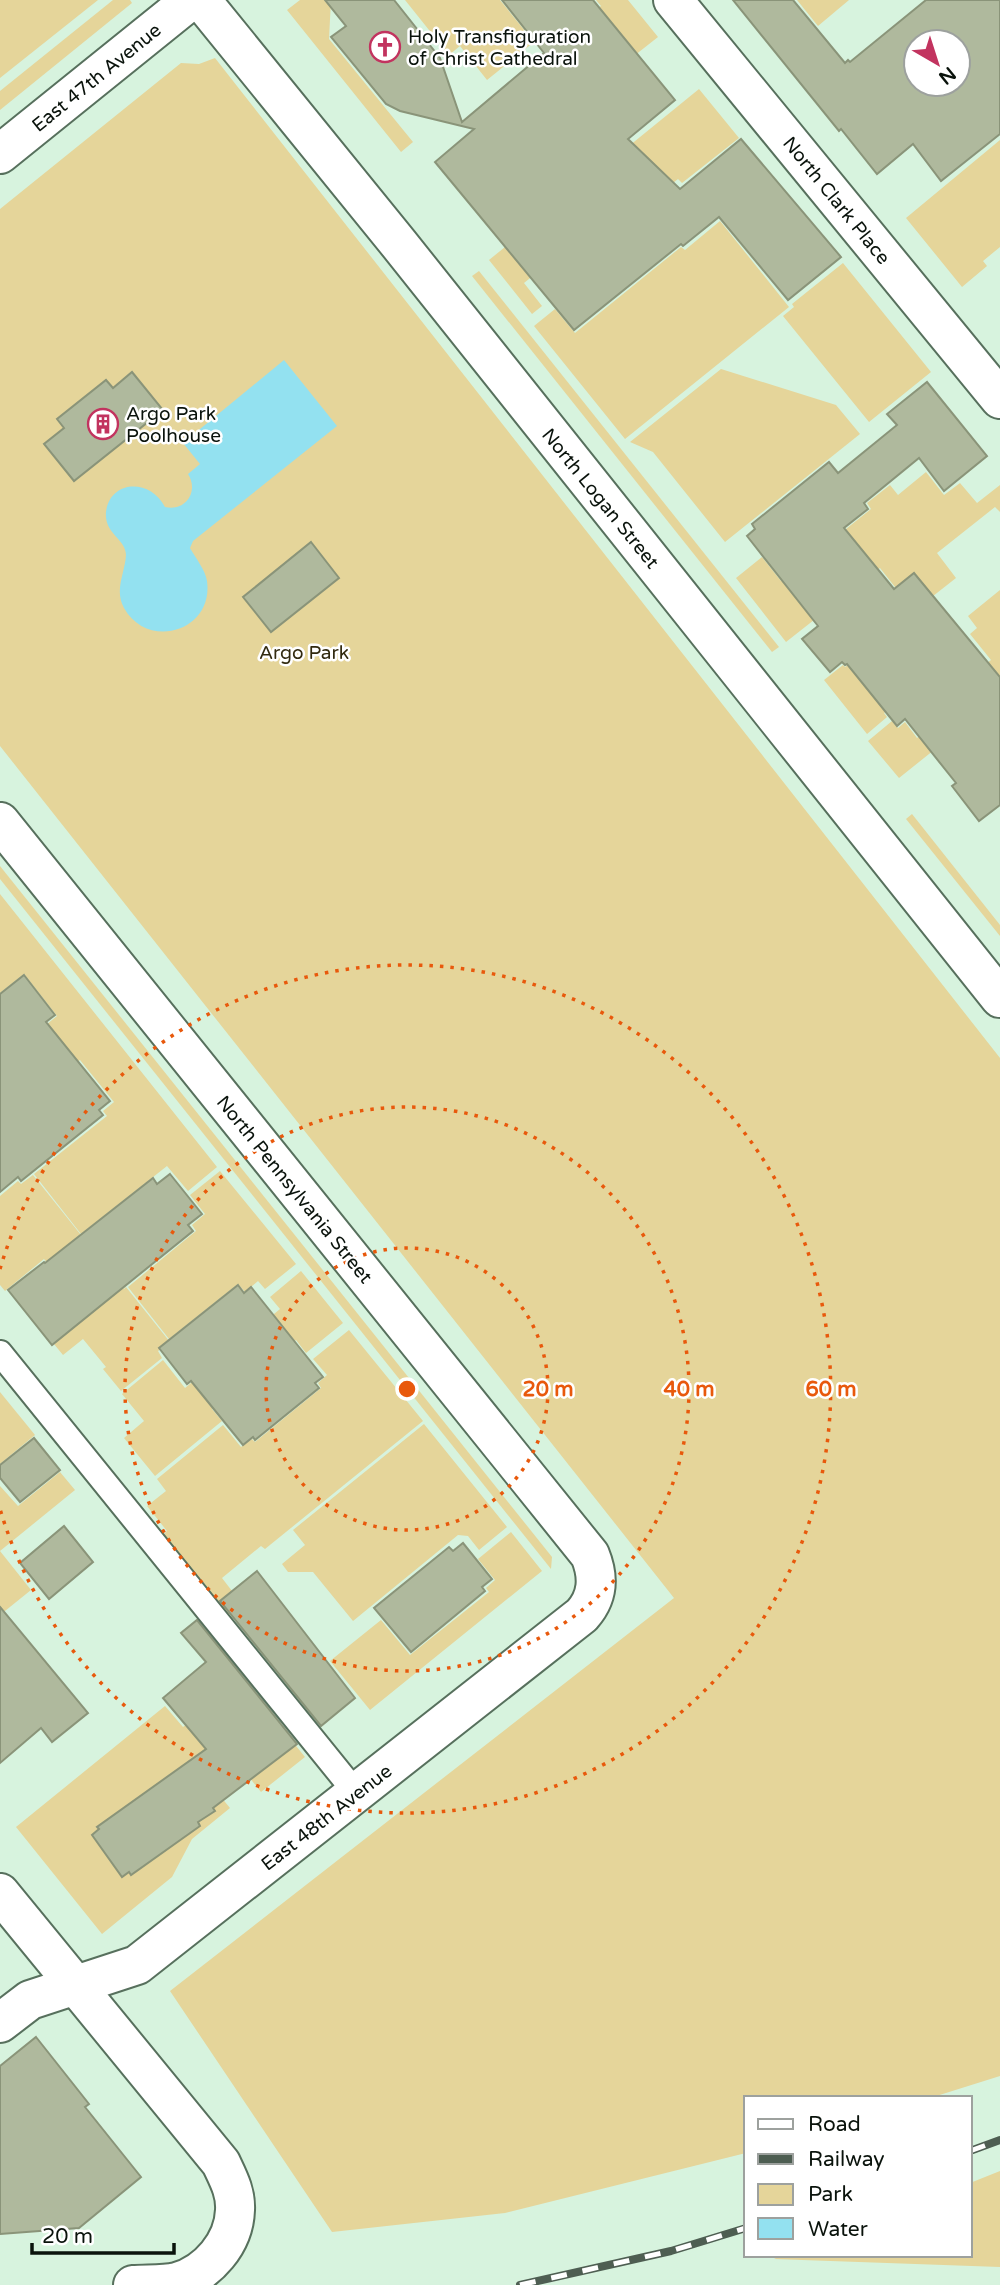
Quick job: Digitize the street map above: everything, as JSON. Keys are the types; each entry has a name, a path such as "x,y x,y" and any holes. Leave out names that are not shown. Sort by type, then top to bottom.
{"street":[{"name":"East 47th Avenue","path":"0,154 191,0"},
{"name":"North Logan Street","path":"201,0 1000,998"},
{"name":"North Clark Place","path":"673,0 1000,399"},
{"name":"North Pennsylvania Street","path":"0,822 590,1555"},
{"name":"East 48th Avenue","path":"0,2023 30,2000 137,1965 582,1615 592,1600 596,1584 596,1571 590,1555"},
{"path":"0,1893 221,2163 232,2185 235,2210 230,2235 218,2256 198,2273 175,2282 133,2285"}],"lane":[{"path":"0,1353 356,1793"}],"green space":[{"path":"0,0 98,0 0,78"},
{"path":"113,0 130,0 132,3 0,110 0,91"},
{"path":"300,0 331,0 329,39 413,142 401,152 287,10"},
{"path":"405,0 500,0 534,42 487,80 460,46 449,55"},
{"path":"596,0 628,0 658,37 578,100 545,50 601,6"},
{"path":"797,0 849,0 818,26"},
{"name":"Argo Park","path":"215,58 1000,1058 1000,2076 936,2096 744,2096 744,2153 505,2213 332,2232 170,1991 674,1598 0,746 0,209 181,63 199,64"},
{"path":"699,89 739,138 682,183 678,179 612,233 571,245 524,283 542,306 532,314 489,260"},
{"path":"1000,140 1000,247 983,261 987,266 962,287 906,218"},
{"path":"720,221 789,307 625,439 534,326 555,309 575,333 681,247 685,250"},
{"path":"843,263 931,372 869,422 783,316 794,307 792,304"},
{"path":"479,271 779,647 772,652 472,276"},
{"path":"721,369 836,405 860,434 725,542 653,452 630,442"},
{"path":"926,472 944,495 960,483 977,503 1000,485 1000,512 995,507 937,553 956,578 914,611 880,568 786,642 736,578 762,557 781,581 871,509 867,503 890,485 898,495"},
{"path":"1000,590 1000,691 975,673 991,660 970,634 977,628 968,616"},
{"path":"869,648 891,707 884,713 887,717 867,734 824,680"},
{"path":"892,721 898,728 905,722 917,738 949,738 899,778 868,741"},
{"path":"912,814 1000,925 1000,936 906,819"},
{"path":"0,866 552,1557 551,1569 0,879"},
{"path":"0,894 217,1167 188,1191 167,1166 81,1234 34,1174 107,1116 103,1111 114,1102 80,1060 68,1068 0,1062 57,1016 24,974 0,993"},
{"path":"220,1171 296,1264 265,1289 258,1281 245,1292 238,1284 169,1339 128,1287 196,1231 192,1225 205,1214 190,1195"},
{"path":"33,1175 93,1250 71,1292 44,1259 5,1291 0,1285 0,1196 18,1181 21,1184"},
{"path":"301,1271 343,1323 306,1353 296,1340 212,1409 222,1421 155,1476 124,1438 144,1421 122,1394 163,1360 185,1388 280,1309 270,1297"},
{"path":"121,1285 124,1289 126,1287 170,1342 158,1351 162,1358 121,1391 83,1339 63,1355 40,1327"},
{"path":"349,1330 423,1421 265,1549 261,1546 222,1578 242,1604 227,1616 162,1536 167,1531 147,1506 166,1491 157,1479 223,1425 241,1447 252,1439 255,1442 321,1388 318,1383 327,1375 313,1359"},
{"path":"0,1392 35,1435 0,1464"},
{"path":"424,1424 507,1527 479,1550 468,1536 458,1535 353,1621 313,1572 288,1572 282,1564 305,1545 293,1530"},
{"path":"60,1472 75,1490 0,1551 0,1486 18,1506"},
{"path":"511,1532 542,1571 370,1710 330,1661 381,1620 410,1655 489,1592 486,1588 495,1580 478,1559"},
{"path":"0,1551 31,1590 0,1615"},
{"path":"222,1654 305,1757 261,1792 220,1741 193,1763 230,1808 192,1839 172,1877 102,1934 16,1827 165,1706 183,1727 222,1696"},
{"path":"1000,2171 1000,2267 774,2259 972,2257 972,2182"}],"water":[{"path":"284,360 337,426 193,541 190,548 207,581 206,598 200,612 190,623 177,629 163,632 148,629 135,621 121,601 120,588 126,555 123,545 106,520 109,501 122,489 141,487 150,491 165,507 172,508 184,503 192,487 188,474 200,464 183,443"}],"building":[{"path":"325,0 394,0 440,58 462,122 544,53 502,0 593,0 675,100 628,139 680,189 741,139 841,257 788,300 719,217 574,330 435,162 474,129 400,111 386,104 331,37 346,26"},
{"path":"733,0 793,0 845,63 848,60 850,62 926,0 1000,0 1000,134 941,181 913,144 877,174 841,129 839,131"},
{"name":"Argo Park Poolhouse","path":"132,372 163,410 74,481 44,444 64,428 57,419 106,380 113,388"},
{"path":"927,382 987,456 944,491 919,458 864,503 868,509 844,528 894,589 914,573 1000,677 1000,805 979,821 952,786 956,783 905,719 897,726 847,664 842,662 830,672 802,639 818,626 747,536 755,529 752,524 829,462 838,473 897,425 887,414"},
{"path":"311,542 339,578 271,632 243,597"},
{"path":"24,975 55,1015 46,1022 110,1101 99,1110 103,1115 21,1181 18,1177 0,1192 0,994"},
{"path":"170,1174 202,1214 188,1225 193,1231 52,1345 8,1290 153,1178 157,1184"},
{"path":"238,1285 244,1293 251,1287 323,1377 315,1383 319,1388 255,1440 253,1437 243,1445 191,1381 187,1384 159,1348"},
{"path":"34,1438 60,1470 20,1502 0,1478 0,1465"},
{"path":"64,1526 93,1562 49,1599 20,1563"},
{"path":"463,1543 492,1579 482,1587 485,1591 411,1652 374,1608 449,1547 453,1551"},
{"path":"257,1571 355,1698 321,1726 220,1601"},
{"path":"0,1607 88,1713 52,1742 41,1728 0,1763"},
{"path":"197,1620 297,1744 213,1808 215,1811 198,1822 200,1826 131,1875 129,1872 122,1877 92,1835 99,1829 97,1827 206,1749 163,1698 206,1662 181,1633"},
{"path":"36,2037 89,2104 85,2107 141,2177 79,2228 0,2234 0,2066"}],"railway":[{"path":"972,2150 1000,2140"},
{"path":"520,2285 671,2251 744,2229"}],"place":[{"name":"Holy Transfiguration of Christ Cathedral","path":"385,47"},
{"name":"Argo Park Poolhouse","path":"103,424"}]}
